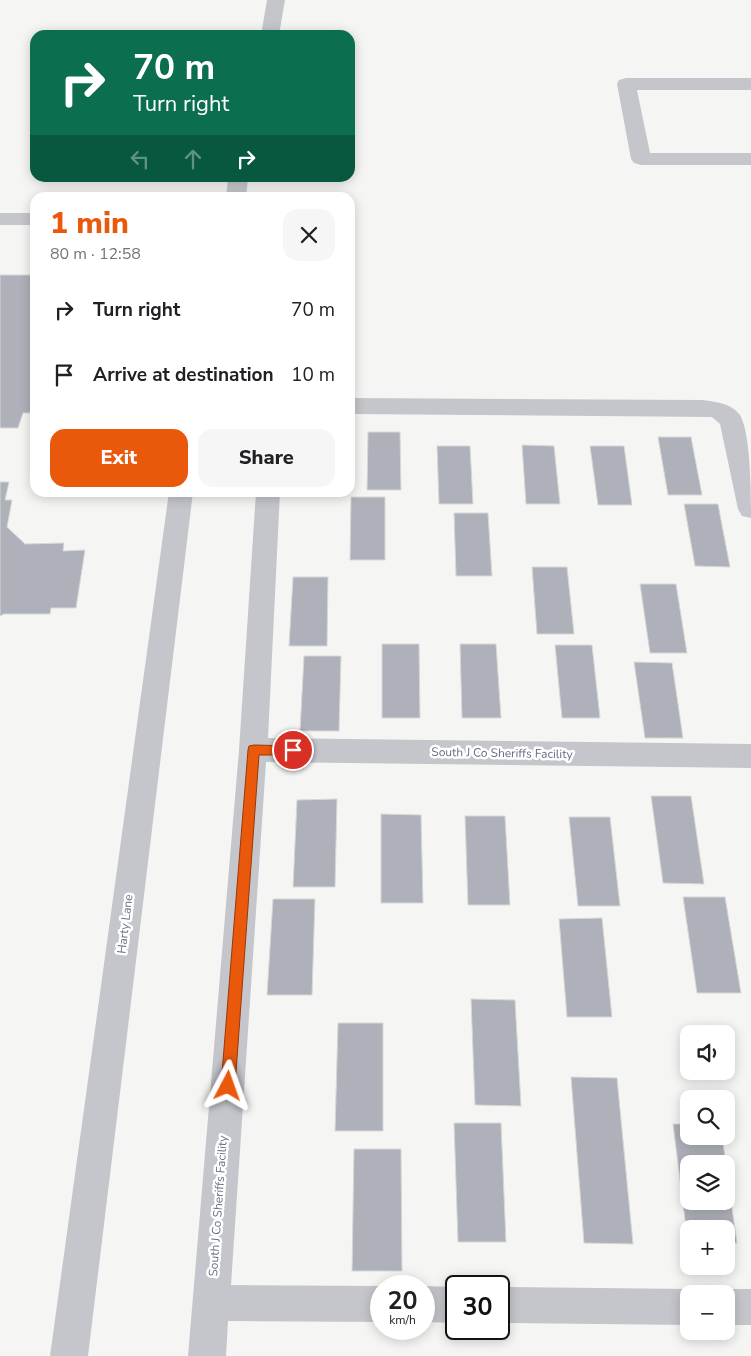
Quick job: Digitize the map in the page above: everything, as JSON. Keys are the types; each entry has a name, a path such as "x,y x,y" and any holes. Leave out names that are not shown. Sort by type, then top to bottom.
{"street":[{"path":"271,30 276,0"},
{"path":"751,84 626,84 641,159 751,159"},
{"path":"0,219 30,220"},
{"path":"355,406 702,408 718,410 731,420 751,509"},
{"name":"Harty Lane","path":"69,1356 180,497"},
{"name":"South J Co Sheriffs Facility","path":"207,1356 254,750 268,497"},
{"name":"South J Co Sheriffs Facility","path":"254,750 751,756"},
{"path":"211,1303 370,1304"},
{"path":"510,1305 680,1307"},
{"path":"735,1307 751,1307"}],"building":[{"path":"0,275 30,275 30,413 23,413 18,428 0,428"},
{"path":"368,432 400,432 401,490 367,490"},
{"path":"658,437 691,437 702,495 668,495"},
{"path":"522,445 554,446 560,504 526,504"},
{"path":"437,446 470,446 473,504 439,504"},
{"path":"590,446 624,446 632,505 598,505"},
{"path":"0,482 9,482 5,500 12,500 7,527 25,544 64,543 63,551 85,550 76,608 51,608 50,614 4,614 0,616"},
{"path":"351,497 385,497 385,560 350,560"},
{"path":"684,504 718,504 730,567 695,566"},
{"path":"454,513 488,513 492,576 456,576"},
{"path":"532,567 567,567 574,634 537,634"},
{"path":"293,577 328,577 327,646 289,646"},
{"path":"640,584 676,584 687,653 650,653"},
{"path":"382,644 419,644 420,718 382,718"},
{"path":"460,644 496,644 501,718 462,718"},
{"path":"555,645 592,645 600,718 562,718"},
{"path":"304,656 341,656 339,731 300,731"},
{"path":"634,662 672,663 683,738 645,738"},
{"path":"651,796 691,796 704,884 663,883"},
{"path":"337,799 335,887 293,887 297,800"},
{"path":"381,814 421,815 423,903 381,903"},
{"path":"465,816 505,816 510,905 468,905"},
{"path":"569,817 610,817 620,906 578,906"},
{"path":"683,897 725,897 741,993 697,993"},
{"path":"273,899 315,899 312,995 267,995"},
{"path":"602,918 612,1017 567,1017 559,919"},
{"path":"471,999 515,1000 521,1106 475,1105"},
{"path":"338,1023 383,1023 383,1131 335,1131"},
{"path":"571,1077 617,1078 633,1244 584,1243"},
{"path":"454,1123 501,1123 506,1242 458,1242"},
{"path":"673,1124 680,1124 680,1145 723,1145 725,1155 680,1155 680,1180"},
{"path":"354,1149 401,1149 402,1271 352,1271"},
{"path":"684,1210 732,1210 734,1220 685,1220"}],"route":[{"path":"228,1086 254,750 293,750"}]}
